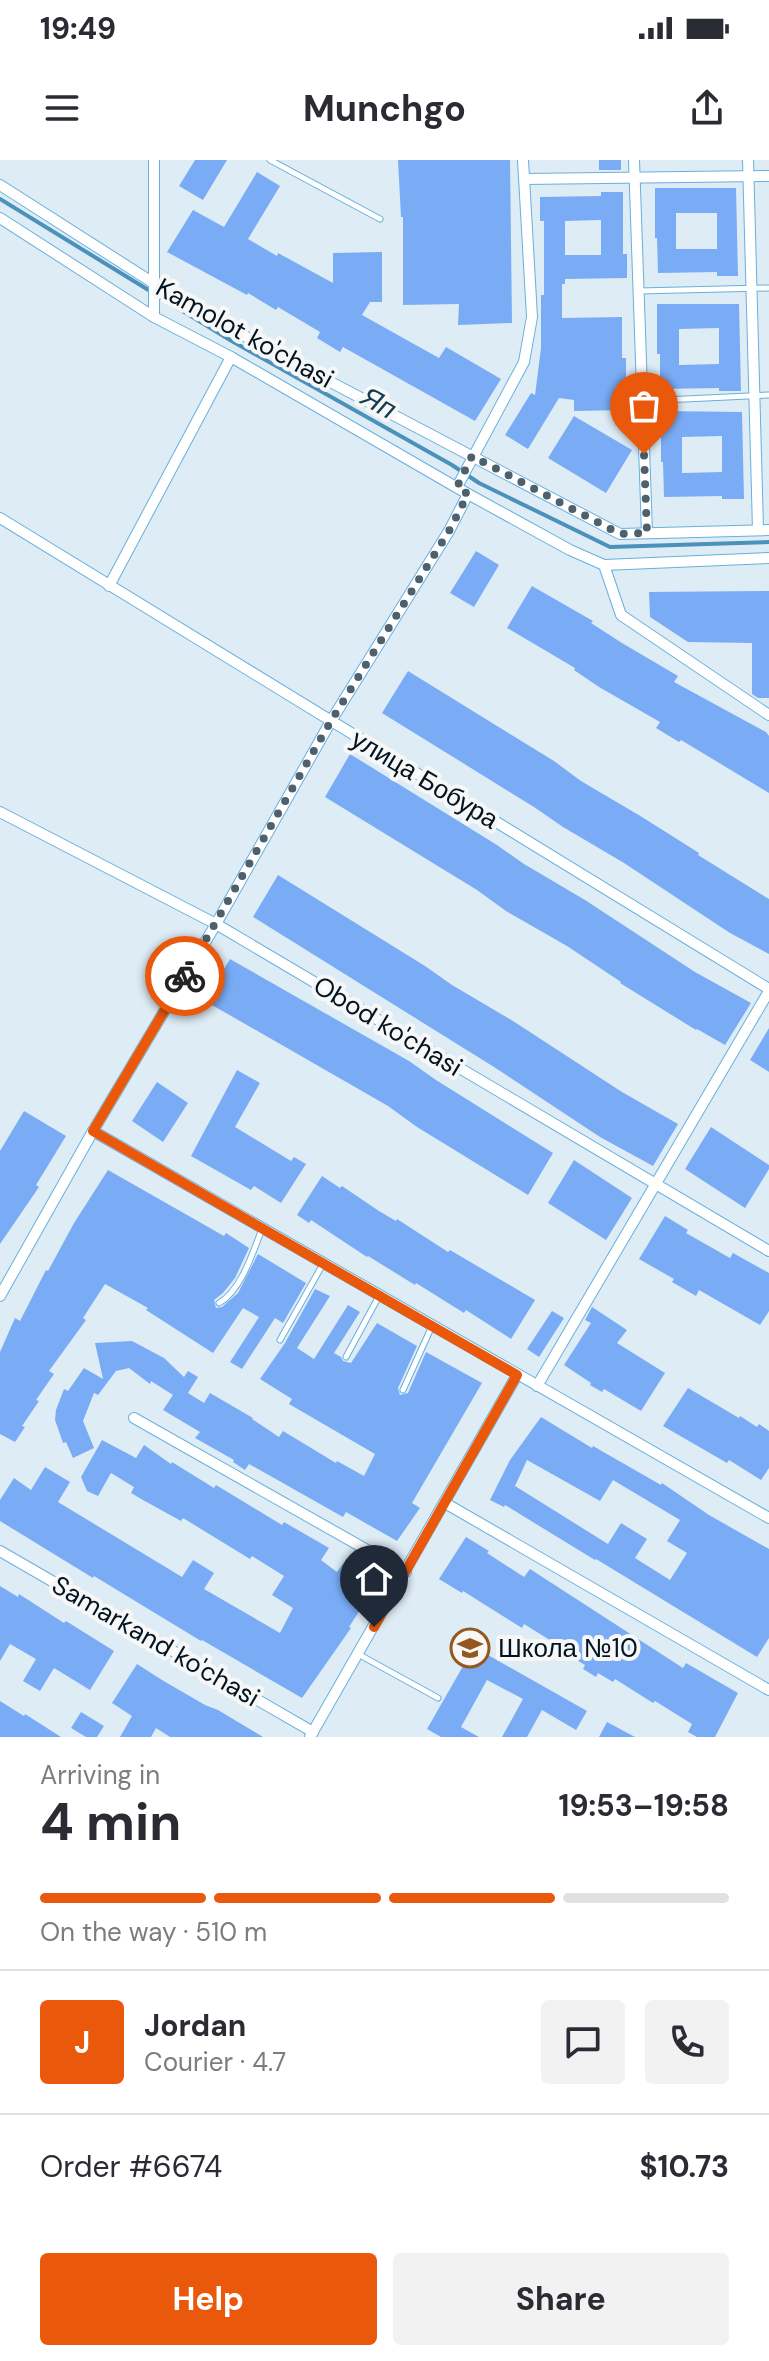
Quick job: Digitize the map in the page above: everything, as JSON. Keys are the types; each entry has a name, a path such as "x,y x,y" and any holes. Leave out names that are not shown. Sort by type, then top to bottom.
{"street":[{"path":"154,160 154,312"},
{"path":"459,483 524,362 532,317 523,160"},
{"path":"634,160 647,533"},
{"path":"748,160 754,396 764,530"},
{"path":"524,179 769,176"},
{"name":"Kamolot ko'chasi","path":"0,185 155,289 470,459 620,534 764,530"},
{"path":"0,218 231,357 459,483 468,494 570,550 604,565 769,558"},
{"path":"109,586 231,357"},
{"path":"0,1296 331,721 449,531 468,494"},
{"name":"улица Бобура","path":"0,518 769,990"},
{"path":"604,565 621,615 769,715"},
{"name":"Obod ko'chasi","path":"0,812 216,924 769,1251"},
{"path":"537,1386 769,990"},
{"path":"93,1131 769,1518"},
{"path":"311,1734 517,1375"},
{"path":"134,1418 406,1572"},
{"path":"445,1503 769,1690"},
{"name":"Samarkand ko'chasi","path":"0,1551 311,1734"}],"lane":[{"path":"270,160 380,219"},
{"path":"638,292 769,288"},
{"path":"642,401 769,395"},
{"path":"219,1303 229,1297 263,1228"},
{"path":"280,1340 324,1263"},
{"path":"346,1357 379,1295"},
{"path":"403,1390 432,1325"},
{"path":"358,1654 438,1698"}],"building":[{"path":"195,160 227,160 203,200 179,186"},
{"path":"398,160 510,160 512,323 458,325 459,304 403,305 403,217"},
{"path":"599,160 621,160 621,170 599,170"},
{"path":"257,172 280,186 248,239 333,283 333,253 382,252 382,302 370,302 362,315 439,358 446,347 501,379 475,421 343,347 340,352 317,338 320,332 278,307 276,310 167,252 193,210 224,227"},
{"path":"655,188 736,188 738,276 717,276 717,272 658,273","holes":["676,213 717,213 717,249 676,249"]},
{"path":"601,192 623,192 623,254 627,254 627,278 565,279 565,284 562,284 562,318 622,317 626,410 574,411 574,400 559,398 528,449 505,435 531,393 535,395 541,348 541,295 544,295 544,221 540,221 540,197 601,196","holes":["601,220 601,255 565,255 565,221"]},
{"path":"657,304 739,304 741,391 719,391 719,388 660,389 660,354 657,354","holes":["719,328 719,364 679,365 679,329"]},
{"path":"661,411 742,412 744,499 722,499 722,496 664,497","holes":["722,436 722,472 682,473 682,437"]},
{"path":"574,416 632,450 606,493 548,458"},
{"path":"476,551 499,565 474,607 450,593"},
{"path":"532,586 678,676 674,682 766,732 769,736 769,793 656,728 660,722 507,628"},
{"path":"769,591 769,698 758,698 752,694 752,643 688,642 650,617 649,592"},
{"path":"408,671 769,899 769,954 730,933 624,863 382,713"},
{"path":"350,754 695,972 751,1003 725,1045 620,983 567,946 325,797"},
{"path":"278,875 622,1092 678,1124 653,1166 600,1137 253,917"},
{"path":"230,959 409,1061 553,1153 528,1195 388,1106 205,1001"},
{"path":"769,1028 769,1072 750,1060"},
{"path":"237,1070 260,1083 235,1127 291,1161 294,1157 306,1164 281,1203 254,1186 251,1190 191,1156"},
{"path":"157,1082 188,1103 163,1142 132,1121"},
{"path":"24,1111 66,1136 36,1185 39,1187 0,1244 0,1151"},
{"path":"711,1127 769,1165 745,1208 685,1169"},
{"path":"574,1160 632,1198 606,1240 548,1203"},
{"path":"108,1170 249,1248 235,1278 214,1300 216,1308 222,1307 238,1293 258,1254 306,1283 283,1323 275,1318 242,1369 230,1362 259,1317 243,1308 213,1353 146,1310 148,1308 105,1284 83,1318 86,1320 49,1371 54,1374 36,1400 39,1401 15,1442 0,1434 0,1352 15,1318 20,1321 46,1270"},
{"path":"322,1176 535,1300 511,1339 466,1310 464,1313 367,1257 311,1220 309,1223 297,1215"},
{"path":"665,1216 688,1230 686,1233 730,1258 733,1253 769,1273 769,1311 760,1325 699,1290 696,1296 639,1259"},
{"path":"315,1289 330,1296 297,1348 314,1359 348,1305 360,1312 334,1353 343,1361 351,1363 377,1323 417,1346 398,1388 400,1395 408,1393 426,1352 482,1383 412,1503 420,1508 397,1541 346,1512 343,1517 249,1464 245,1470 234,1460 195,1438 200,1432 163,1410 173,1395 151,1381 150,1384 129,1368 116,1371 98,1395 94,1393 83,1421 94,1448 73,1458 66,1442 63,1443 55,1420 64,1389 68,1391 84,1368 103,1379 95,1343 132,1341 164,1358 184,1377 188,1371 198,1377 188,1393 204,1403 210,1393 279,1437 283,1431 364,1476 375,1454 289,1404 292,1399 260,1379 285,1343"},
{"path":"592,1307 627,1330 617,1343 665,1373 641,1411 604,1389 602,1392 590,1385 564,1365 591,1323 585,1320"},
{"path":"552,1311 564,1318 539,1357 527,1349"},
{"path":"688,1388 739,1418 757,1427 759,1424 769,1431 769,1468 761,1480 663,1426"},
{"path":"541,1417 592,1448 662,1483 709,1515 769,1549 769,1638 757,1657 505,1505 490,1500 510,1460","holes":["527,1460 600,1501 613,1480 680,1520 667,1541 687,1553 670,1580 635,1558 647,1539 621,1523 608,1544 515,1486"]},
{"path":"102,1440 136,1458 144,1445 214,1488 216,1485 282,1525 284,1522 329,1548 321,1560 337,1572 347,1558 374,1576 356,1604 362,1607 351,1628 302,1698 0,1521 0,1500 14,1478 31,1490 45,1467 70,1482 58,1502 182,1577 193,1560 214,1573 204,1589 280,1633 293,1608 272,1595 284,1576 183,1518 181,1521 131,1493 134,1487 111,1473 98,1496 87,1491 81,1477"},
{"path":"466,1537 524,1577 530,1569 683,1668 686,1663 738,1693 715,1737 697,1737 688,1732 692,1724 655,1701 653,1703 615,1679 613,1682 598,1673 596,1677 583,1669 585,1665 560,1650 561,1647 439,1579"},
{"path":"0,1586 18,1597 19,1594 114,1651 90,1690 54,1668 40,1691 23,1681 36,1659 10,1644 0,1661"},
{"path":"474,1647 587,1711 576,1730 542,1710 527,1737 502,1737 523,1699 487,1680 461,1727 479,1737 441,1737 427,1729"},
{"path":"137,1664 263,1737 170,1737 156,1728 151,1737 120,1737 132,1716 112,1703"},
{"path":"0,1701 25,1714 61,1737 0,1737"},
{"path":"81,1712 104,1726 97,1737 86,1737 71,1728"},
{"path":"607,1722 635,1737 599,1737"}],"waterway":[{"name":"Яп","path":"0,199 230,340 479,483 610,547 769,542"}],"way so far":[{"path":"185,976 331,721 449,531 468,494 457,487 472,456 620,534 647,533 644,454"}],"place":[{"name":"Школа №10","path":"470,1648"}],"route":[{"path":"185,976 93,1131 517,1375 374,1627"}]}
